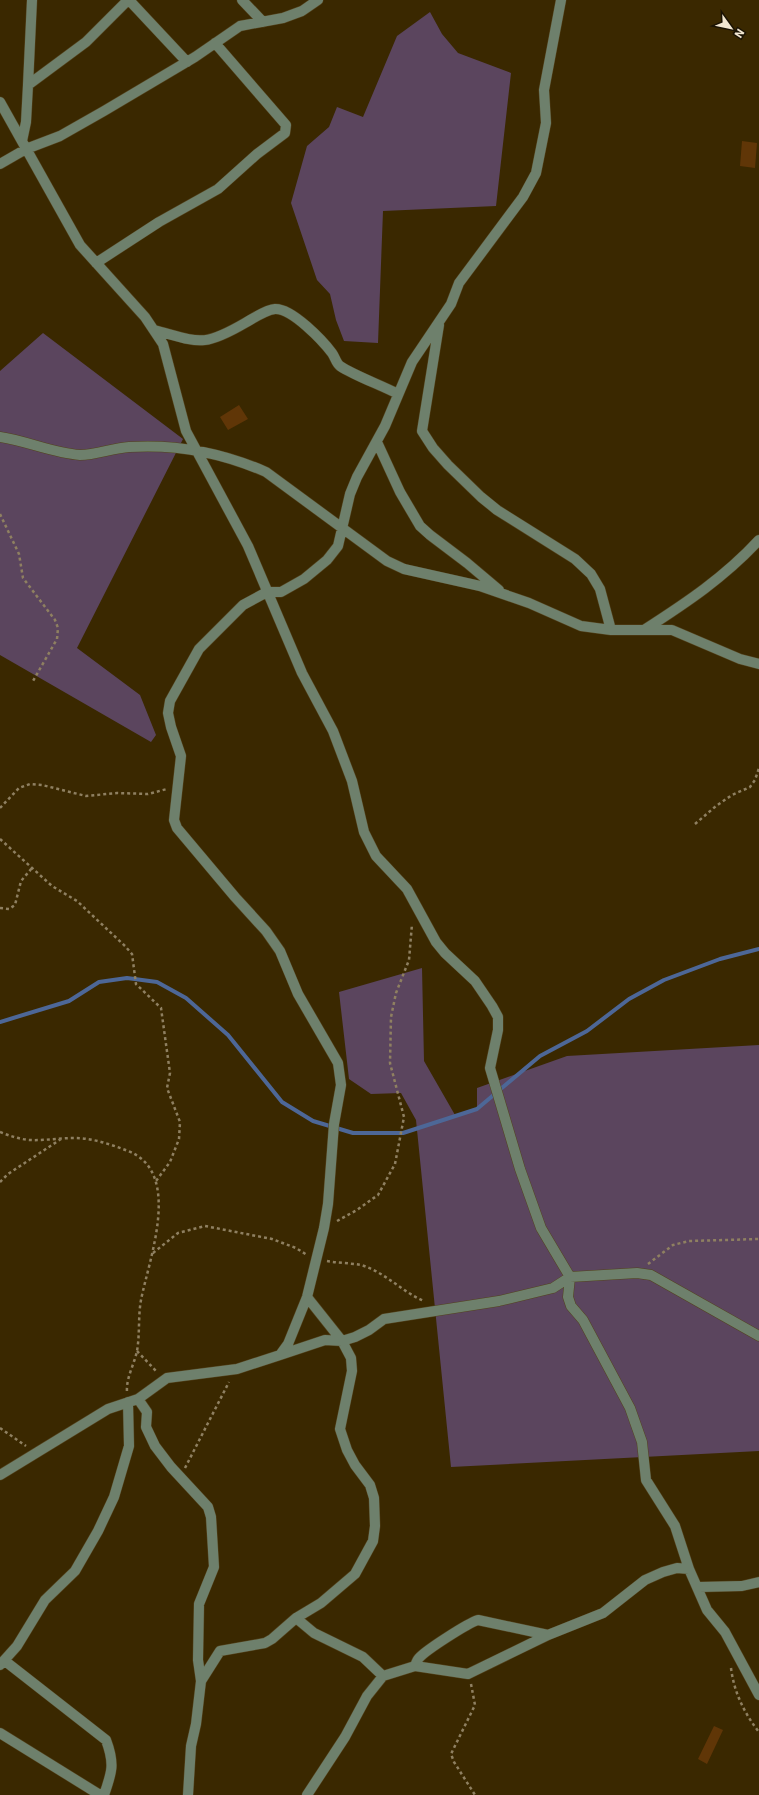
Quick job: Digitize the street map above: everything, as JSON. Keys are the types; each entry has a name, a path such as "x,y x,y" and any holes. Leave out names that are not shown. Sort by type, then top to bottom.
{"street":[{"path":"24,145 32,0"},
{"path":"28,85 86,42 129,0 187,62"},
{"path":"242,0 263,22"},
{"path":"0,164 24,145 60,136 187,62 240,26 283,18 302,11 318,0"},
{"path":"280,1355 288,1344 307,1297 324,1228 328,1204 334,1124 341,1085 338,1064 298,994 280,951 266,932 177,828 174,820 181,756 168,713 170,701 199,649 243,605 267,592 280,592 304,579 327,560 338,546 353,488 377,442 412,362 451,304 459,283 524,197 536,173 546,123 544,90 561,0"},
{"path":"96,263 159,222 218,189 257,154 285,133 286,126 215,43"},
{"path":"0,102 80,245 145,316 163,344 186,431 260,570 267,592 302,673 333,731 352,781 364,832 376,856 407,889 436,942 445,953 475,981 498,1017 498,1030 490,1068 492,1076 520,1169 541,1228 570,1277 568,1297 571,1306 583,1320 630,1408 642,1442 646,1480 675,1526 690,1570 699,1587 707,1610 725,1632 759,1695"},
{"path":"154,330 196,342 209,341 222,336 258,315 276,309 288,312 297,318 332,353 339,365 398,394"},
{"path":"439,321 422,431 433,448 448,465 481,497 497,510 575,559 591,574 600,589 611,630"},
{"path":"0,436 61,452 81,455 128,447 159,446 197,451 247,464 266,472 387,561 404,569 480,586 529,603 581,626 611,630 672,630 740,659 759,664"},
{"path":"377,442 400,492 420,526 479,572 501,593"},
{"path":"644,630 693,598 718,579 737,564 759,540"},
{"path":"0,1475 108,1409 133,1401 167,1378 237,1369 325,1340 342,1341 369,1330 384,1320 499,1301 554,1288 570,1277 637,1273 652,1275 759,1336"},
{"path":"201,1681 220,1651 265,1643 272,1639 296,1618 321,1603 355,1574 373,1541 375,1526 374,1498 370,1485 355,1465 347,1450 340,1429 352,1371 351,1358 342,1341 307,1297"},
{"path":"133,1401 147,1412 146,1427 155,1446 180,1477 208,1507 212,1517 214,1567 199,1604 198,1660 201,1681 196,1724 191,1746 188,1795"},
{"path":"104,1795 112,1770 111,1752 106,1740 2,1663 17,1646 45,1600 75,1571 98,1531 114,1498 129,1446 133,1401"},
{"path":"307,1795 345,1736 367,1696 383,1676 414,1666 468,1674 479,1670 548,1634 604,1613 645,1580 677,1568 690,1570"},
{"path":"699,1587 742,1586 759,1582"},
{"path":"296,1618 314,1633 363,1657 383,1676"},
{"path":"414,1666 418,1658 426,1651 468,1623 478,1620 548,1634"},
{"path":"0,1733 100,1795"}],"path":[{"path":"0,514 19,554 23,578 55,620 58,628 57,639 32,681"},
{"path":"695,824 721,802 750,787 756,780 759,768"},
{"path":"0,808 19,788 30,784 42,785 86,796 117,793 148,794 178,784"},
{"path":"0,839 52,886 77,901 125,946 132,954 136,984 161,1008 170,1074 167,1088 180,1122 181,1131 170,1162 156,1181"},
{"path":"0,908 9,909 15,905 21,881 32,868"},
{"path":"324,1228 357,1210 378,1195 395,1164 404,1117 390,1063 391,1017 396,993 409,960 412,921"},
{"path":"0,1132 29,1140 62,1138 87,1139 130,1151 142,1160 153,1173 156,1181 158,1213 152,1253 141,1301 137,1351 128,1380 133,1401"},
{"path":"0,1182 8,1174 62,1138"},
{"path":"152,1253 178,1233 205,1226 272,1239 296,1248 315,1260 362,1265 378,1273 403,1290 428,1302"},
{"path":"637,1273 673,1245 683,1242 759,1239"},
{"path":"137,1351 156,1371 167,1378"},
{"path":"180,1477 237,1369"},
{"path":"0,1428 26,1446 37,1451"},
{"path":"468,1674 473,1689 475,1705 451,1754 454,1762 475,1795"}],"shaded area":[{"path":"430,12 442,34 458,53 511,73 496,206 383,211 378,343 344,341 336,320 330,294 317,280 291,203 307,146 329,127 337,107 363,117 397,36"},
{"path":"43,333 183,439 77,648 140,695 156,735 151,742 0,655 0,371"},
{"path":"422,968 424,1061 455,1115 477,1109 477,1088 567,1056 759,1045 759,1451 451,1467 416,1120 401,1093 371,1094 349,1079 339,992"}],"building":[{"path":"742,141 757,143 755,168 740,166"},
{"path":"239,405 248,419 228,430 220,417"},
{"path":"714,1726 723,1730 707,1764 698,1759"}],"waterway":[{"path":"0,1022 69,1001 99,982 127,978 157,982 186,998 228,1035 282,1102 313,1121 353,1133 403,1133 477,1109 540,1056 587,1031 629,999 664,980 720,959 759,949"}]}
